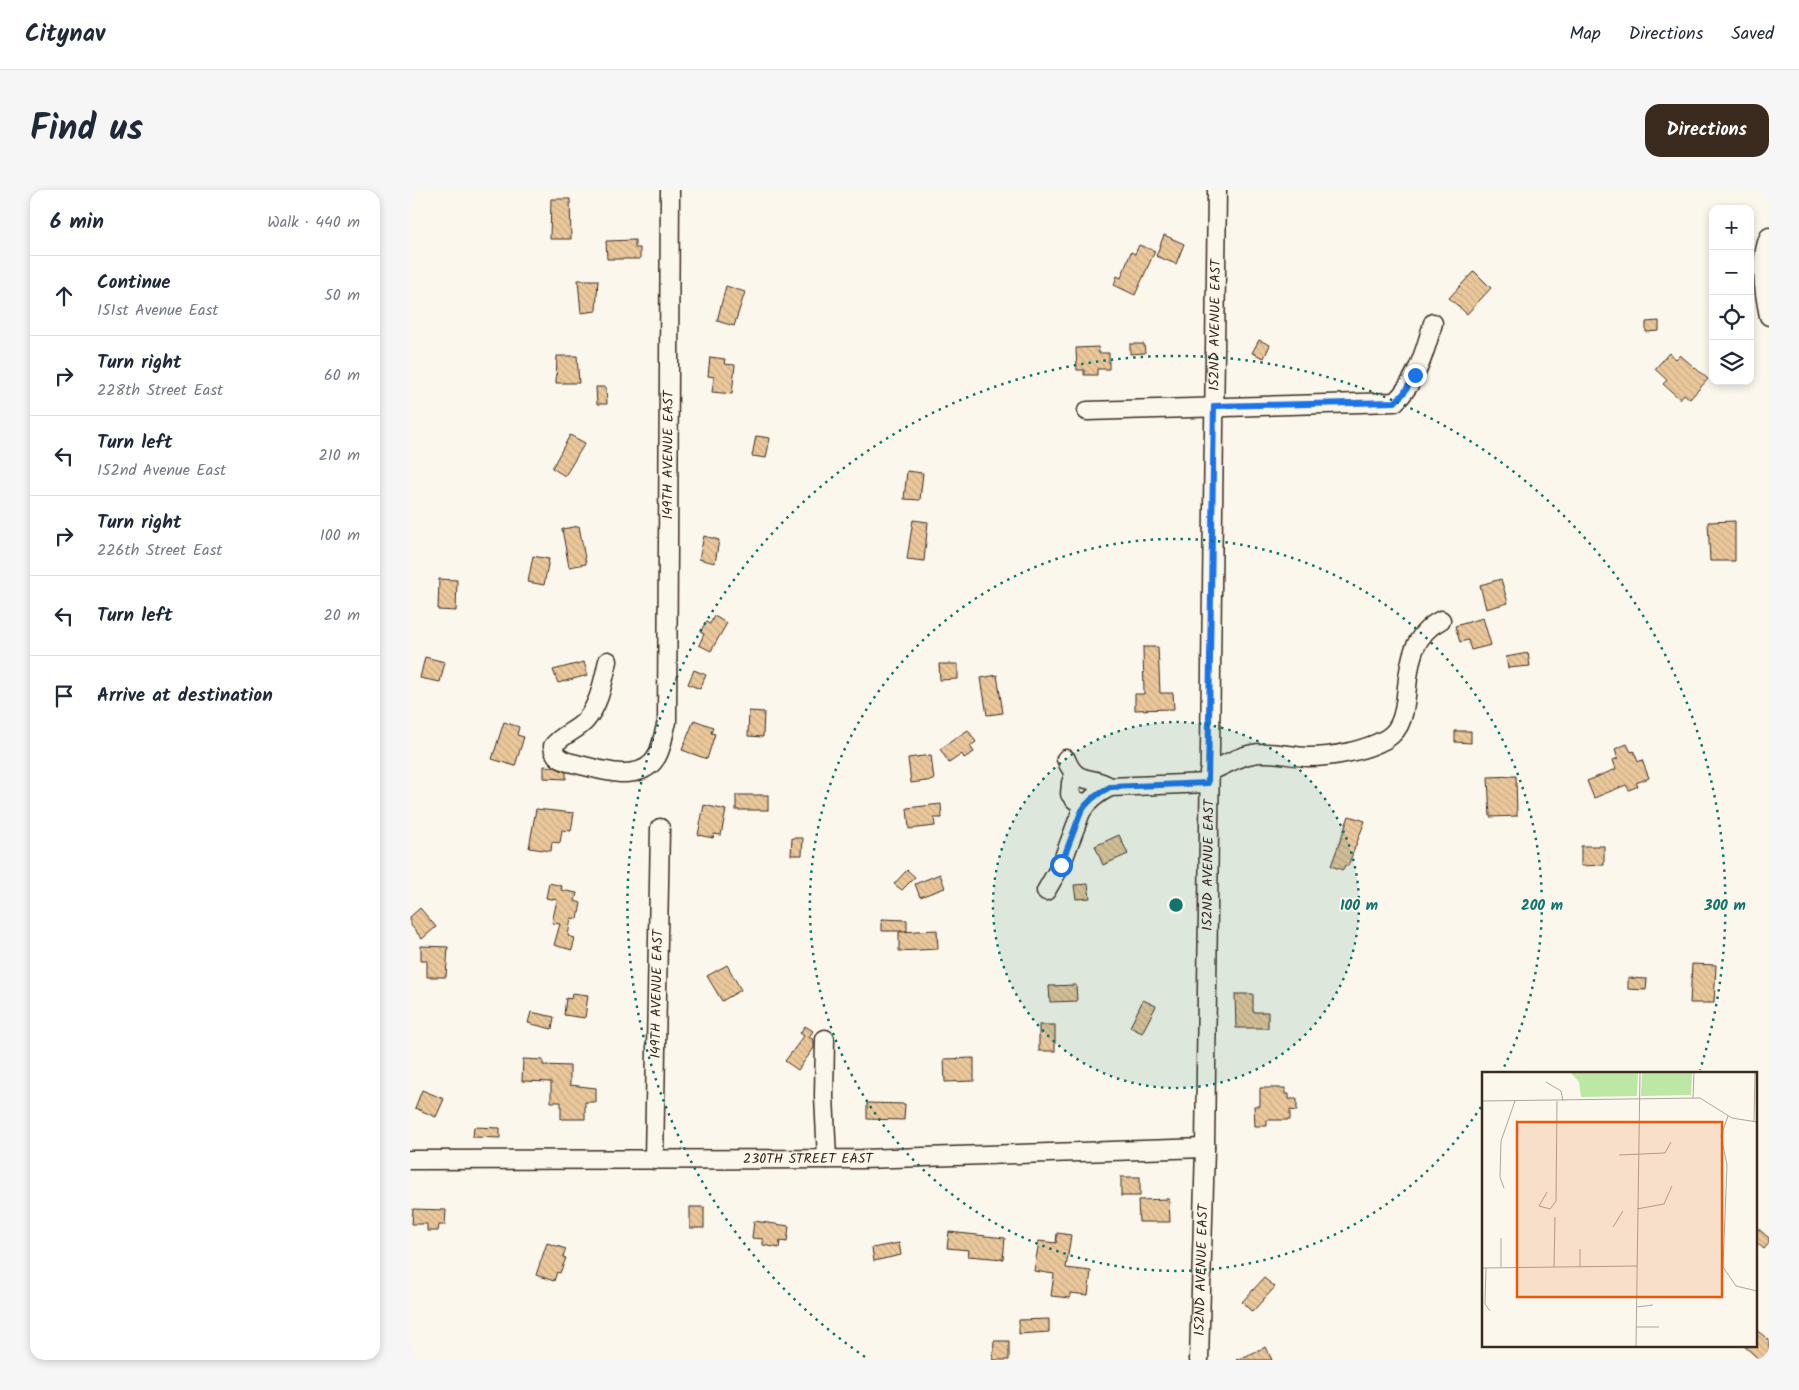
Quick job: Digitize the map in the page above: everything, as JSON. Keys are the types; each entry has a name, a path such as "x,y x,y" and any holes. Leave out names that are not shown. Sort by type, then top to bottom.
{"street":[{"name":"149TH AVENUE EAST","path":"608,662 601,692 586,720 559,738 553,746 559,759 630,774 641,770 653,762 659,750 667,722 670,190"},
{"name":"152ND AVENUE EAST","path":"1200,1360 1205,1148 1217,190"},
{"path":"1769,237 1765,251 1764,285 1769,316"},
{"path":"1087,411 1395,402 1404,393 1415,375 1433,323"},
{"path":"1046,891 1061,865 1075,825 1086,804 1110,787 1209,778 1242,757 1261,753 1308,757 1335,755 1387,738 1397,726 1407,702 1407,675 1415,646 1429,626 1441,620"},
{"path":"1086,804 1075,800 1070,794 1070,767 1083,779 1104,782 1110,787"},
{"name":"149TH AVENUE EAST","path":"654,1160 660,828"},
{"path":"825,1039 824,1096 827,1159"},
{"name":"230TH STREET EAST","path":"410,1160 827,1159 1205,1148"}],"building":[{"path":"551,199 570,199 571,239 550,239"},
{"path":"1164,235 1184,244 1176,264 1156,256"},
{"path":"635,240 635,248 640,248 640,259 607,259 606,241"},
{"path":"1139,245 1155,251 1135,295 1114,285 1117,276 1121,278 1131,252 1135,254"},
{"path":"1474,271 1491,288 1467,314 1449,298"},
{"path":"578,280 598,280 596,311 581,313"},
{"path":"726,286 745,292 734,326 717,321"},
{"path":"1659,321 1659,331 1646,332 1646,322"},
{"path":"1259,340 1270,345 1264,358 1252,353"},
{"path":"1130,344 1144,344 1145,353 1130,354"},
{"path":"1098,347 1099,353 1109,353 1109,369 1097,369 1097,375 1084,375 1084,370 1077,370 1076,348"},
{"path":"1669,353 1676,359 1680,355 1708,379 1690,399 1684,394 1680,399 1663,384 1667,380 1655,369"},
{"path":"557,356 577,356 579,383 556,383"},
{"path":"710,357 725,359 724,364 735,365 732,394 712,392 714,377 708,376"},
{"path":"596,387 606,387 607,404 597,404"},
{"path":"570,435 585,443 565,476 552,468"},
{"path":"756,436 770,438 766,458 752,456"},
{"path":"907,471 923,473 920,500 904,499"},
{"path":"913,520 928,522 924,561 907,559"},
{"path":"1735,521 1735,561 1710,561 1708,522"},
{"path":"579,526 586,564 569,567 562,529"},
{"path":"704,536 719,540 715,563 699,559"},
{"path":"533,556 549,559 544,585 528,582"},
{"path":"439,579 457,580 456,611 438,610"},
{"path":"1501,579 1508,603 1486,609 1480,585"},
{"path":"714,616 727,623 711,651 699,645 704,634 700,632 706,622 710,624"},
{"path":"1483,618 1491,645 1471,650 1468,640 1460,642 1455,626"},
{"path":"1143,647 1158,647 1160,693 1173,693 1174,709 1135,710 1135,694 1144,694"},
{"path":"1528,653 1530,666 1508,668 1506,657"},
{"path":"425,657 445,662 440,682 420,678"},
{"path":"584,662 588,675 558,683 553,670"},
{"path":"939,664 958,664 958,679 940,680"},
{"path":"694,670 706,675 700,689 688,684"},
{"path":"997,675 1003,713 987,715 981,678"},
{"path":"749,711 764,712 763,737 748,736"},
{"path":"694,720 713,727 711,733 715,734 707,759 682,750"},
{"path":"504,722 519,727 517,735 524,737 515,766 492,759"},
{"path":"968,730 976,742 970,746 974,752 964,758 962,754 949,763 940,749"},
{"path":"1455,731 1471,731 1471,743 1455,742"},
{"path":"1627,744 1631,752 1634,751 1638,762 1642,760 1649,778 1636,783 1638,786 1629,790 1626,785 1594,798 1587,781 1616,769 1613,760 1618,758 1615,749"},
{"path":"931,755 934,780 911,783 908,758"},
{"path":"544,766 554,767 566,772 566,779 544,778"},
{"path":"1516,776 1517,816 1490,817 1488,777"},
{"path":"736,795 768,795 768,810 736,810"},
{"path":"941,804 942,818 934,818 935,826 909,829 907,808"},
{"path":"704,805 726,810 721,835 714,834 713,838 698,835"},
{"path":"536,809 574,813 571,831 562,830 560,843 552,842 551,851 529,848"},
{"path":"1349,816 1365,821 1348,866 1345,865 1343,870 1331,866"},
{"path":"1119,835 1128,854 1103,865 1095,846"},
{"path":"792,838 803,838 802,855 791,855"},
{"path":"1581,846 1604,846 1604,865 1581,866"},
{"path":"907,870 915,877 902,890 894,884"},
{"path":"940,874 945,888 920,897 915,884"},
{"path":"549,883 562,886 561,890 577,893 575,901 581,903 578,919 571,918 568,936 575,938 572,950 554,945 560,924 552,923 557,900 546,898"},
{"path":"1088,884 1090,898 1076,899 1074,885"},
{"path":"420,908 436,927 422,939 410,924 410,917"},
{"path":"882,919 907,920 907,931 882,931"},
{"path":"937,930 938,949 899,951 899,932"},
{"path":"421,946 448,947 446,977 427,977 427,961 421,961"},
{"path":"1692,964 1716,965 1714,1003 1690,1003"},
{"path":"727,965 741,990 722,1001 707,976"},
{"path":"1628,978 1647,979 1646,990 1628,989"},
{"path":"1076,985 1077,1001 1050,1002 1049,986"},
{"path":"572,993 588,995 585,1018 564,1015 566,998 571,999"},
{"path":"1235,994 1253,994 1253,1012 1268,1012 1268,1028 1236,1028"},
{"path":"1143,1000 1156,1006 1142,1033 1130,1027"},
{"path":"531,1012 554,1017 552,1029 528,1023"},
{"path":"1039,1025 1055,1025 1055,1051 1039,1051"},
{"path":"805,1026 813,1031 809,1037 814,1040 814,1048 798,1070 785,1061 804,1036 800,1033"},
{"path":"974,1058 974,1081 945,1082 944,1059"},
{"path":"523,1059 543,1060 543,1065 570,1066 570,1085 596,1088 596,1102 585,1102 585,1119 561,1119 561,1102 551,1102 551,1082 522,1081"},
{"path":"1260,1088 1285,1088 1285,1094 1289,1094 1289,1099 1297,1099 1297,1111 1290,1110 1290,1120 1267,1120 1267,1126 1255,1126 1254,1106 1260,1106"},
{"path":"422,1090 444,1099 436,1117 415,1108"},
{"path":"867,1103 905,1104 904,1120 867,1119"},
{"path":"474,1127 500,1128 500,1138 473,1137"},
{"path":"1121,1177 1140,1177 1140,1196 1121,1196"},
{"path":"1169,1199 1170,1222 1139,1222 1138,1200"},
{"path":"690,1207 704,1207 704,1228 690,1228"},
{"path":"413,1209 446,1210 445,1225 439,1225 438,1231 427,1231 427,1224 412,1224"},
{"path":"754,1221 789,1226 787,1242 780,1241 779,1248 763,1245 763,1239 752,1238"},
{"path":"1756,1227 1769,1238 1769,1243 1764,1249 1756,1242"},
{"path":"949,1232 1005,1238 1003,1259 968,1256 969,1250 947,1248"},
{"path":"1057,1233 1071,1235 1066,1268 1091,1271 1088,1295 1070,1293 1070,1298 1051,1296 1054,1274 1034,1271 1039,1241 1056,1243"},
{"path":"547,1243 566,1249 563,1257 566,1258 560,1273 557,1272 554,1281 536,1275"},
{"path":"899,1243 901,1255 874,1261 872,1248"},
{"path":"1264,1278 1275,1287 1252,1312 1242,1302"},
{"path":"1049,1319 1049,1332 1019,1334 1019,1320"},
{"path":"1756,1330 1769,1340 1769,1360 1760,1360 1746,1348 1756,1348"},
{"path":"994,1341 1009,1341 1009,1360 993,1360"},
{"path":"1266,1347 1272,1360 1237,1360"}],"route":[{"path":"1061,865 1075,825 1086,804 1110,787 1208,783 1214,406 1395,402 1404,393 1415,375"}]}
